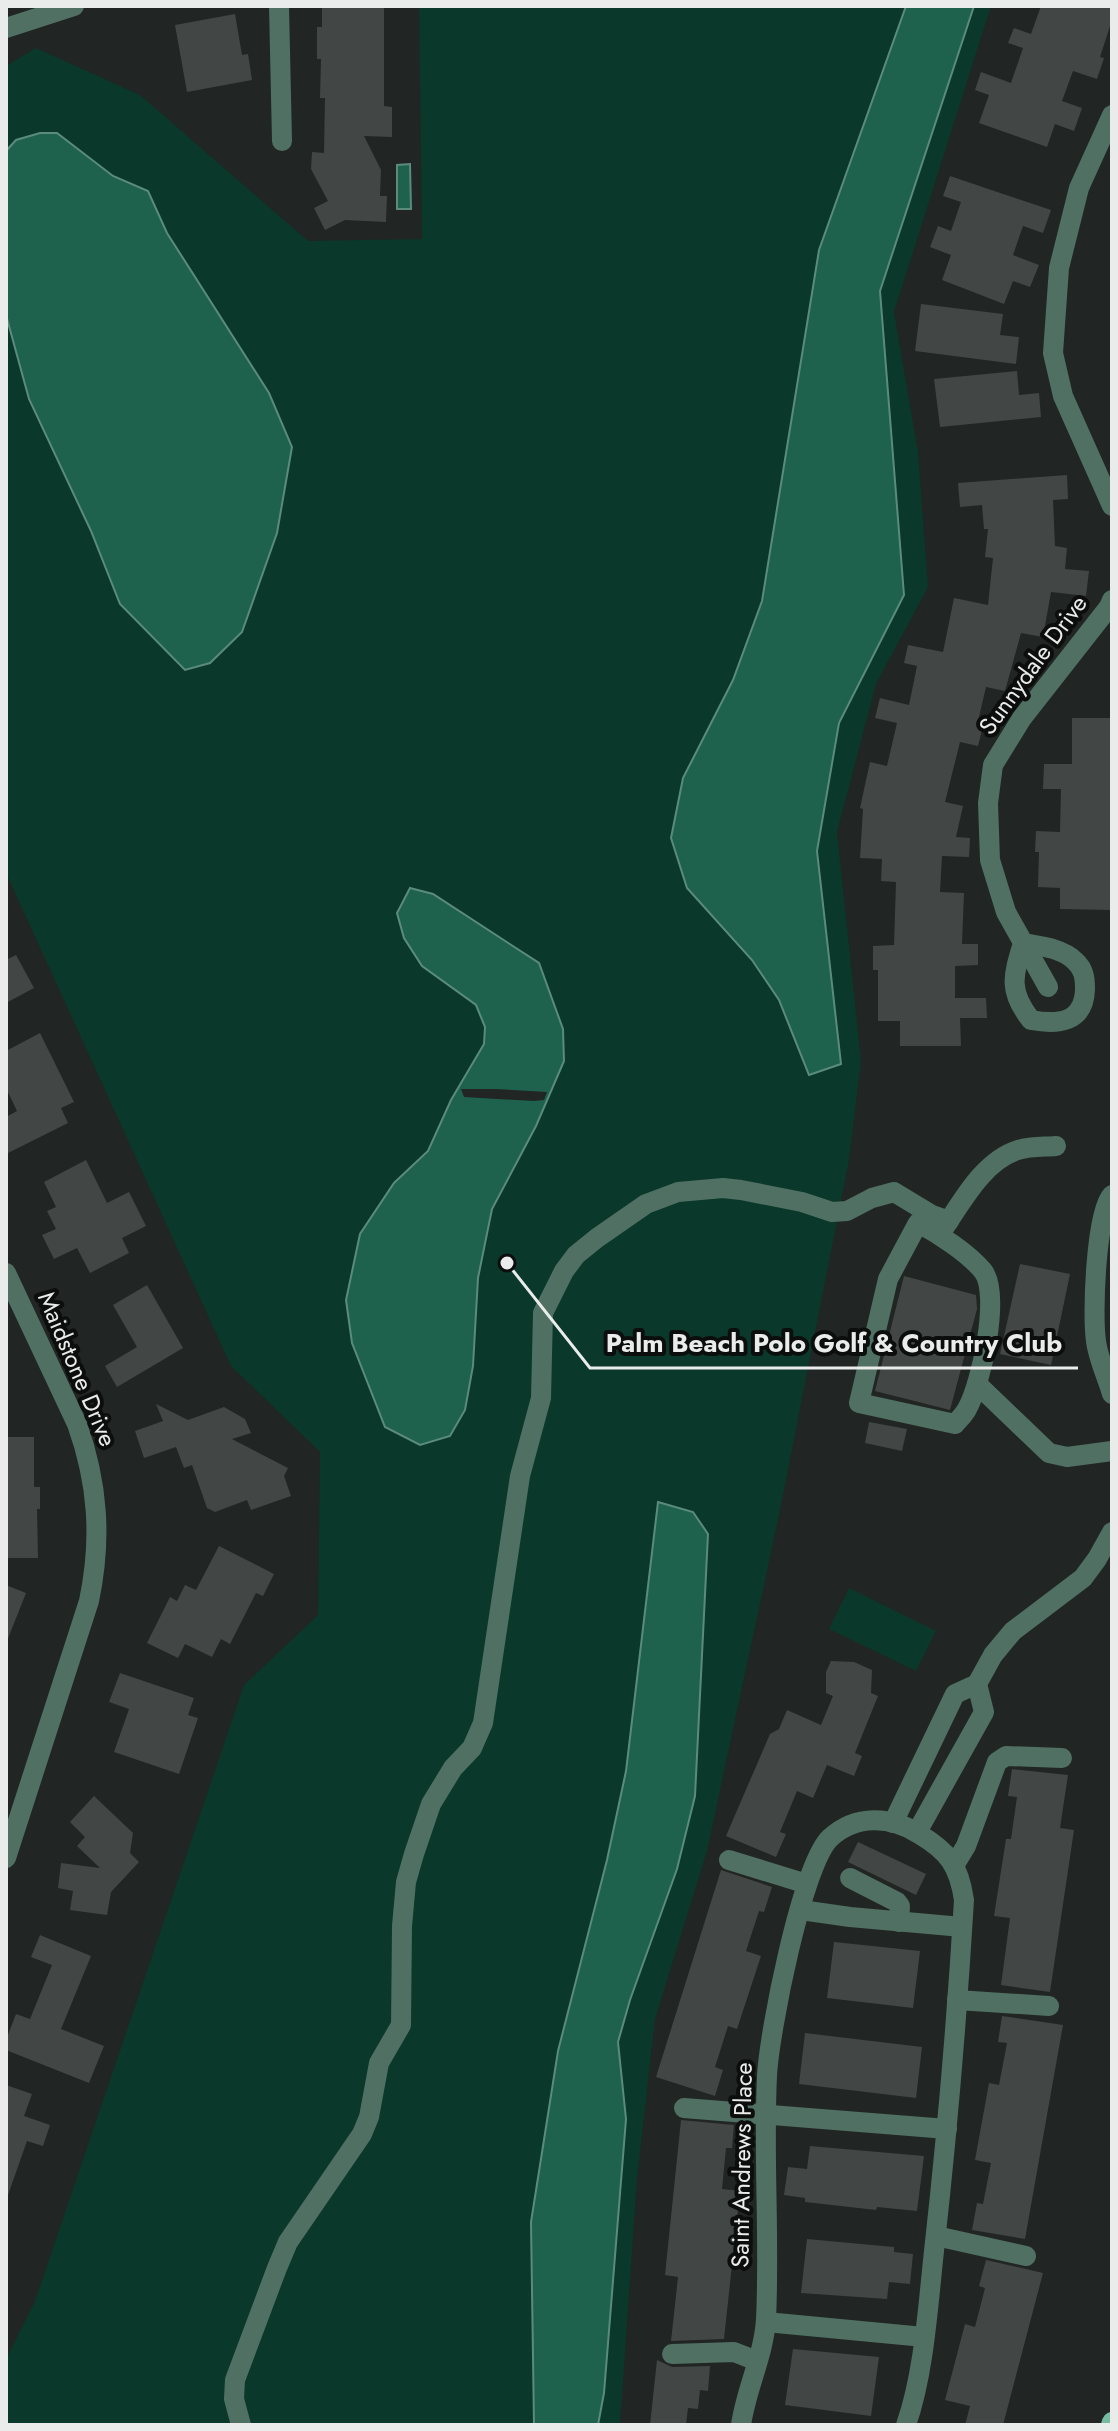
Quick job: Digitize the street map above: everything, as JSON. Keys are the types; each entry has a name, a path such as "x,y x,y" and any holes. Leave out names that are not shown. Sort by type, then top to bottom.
{"street":[{"path":"6,28 74,6"},
{"path":"279,6 282,141"},
{"path":"1112,115 1079,188 1062,255 1053,353 1063,396 1112,506"},
{"name":"Sunnydale Drive","path":"1048,987 1006,912 990,860 988,803 993,765 1022,718 1112,600"},
{"path":"945,1228 982,1175 1004,1155 1021,1148 1056,1146"},
{"path":"241,2425 234,2399 235,2380 277,2268 288,2242 362,2134 369,2117 379,2063 401,2025 402,1926 406,1882 431,1804 453,1768 472,1748 483,1723 520,1476 541,1398 543,1313 564,1271 576,1255 597,1238 646,1204 665,1195 691,1190 741,1190 802,1202 832,1212 847,1211 872,1198 894,1192 932,1215 945,1228 985,1273 992,1310 977,1384 967,1409 955,1424 859,1403 888,1279 918,1223 945,1228"},
{"path":"1109,1384 1095,1341 1098,1236 1106,1201 1112,1195"},
{"name":"Maidstone Drive","path":"6,1273 77,1424 92,1476 98,1534 89,1601 6,1858"},
{"path":"1109,1384 1112,1353"},
{"path":"977,1384 1049,1453 1067,1457 1112,1451"},
{"path":"893,1823 955,1694 977,1684 993,1655 1013,1631 1083,1578 1112,1532"},
{"path":"917,1832 984,1712 977,1684"},
{"path":"906,2425 924,2337 947,2129 964,1900 955,1864 966,1846 997,1762 1006,1756 1062,1758"},
{"name":"Saint Andrews Place","path":"741,2425 766,2322 767,2072 786,1969 807,1884 819,1853 830,1838 861,1821 881,1818 917,1832 941,1849 955,1864"},
{"path":"729,1860 807,1884"},
{"path":"850,1878 897,1902 900,1906 899,1922"},
{"path":"801,1910 962,1927"},
{"path":"957,2000 1049,2006"},
{"path":"684,2108 766,2117 947,2129"},
{"path":"936,2236 1026,2256"},
{"path":"766,2322 924,2337"},
{"path":"672,2354 734,2352 757,2361"}],"shaded area":[{"path":"419,6 991,6 894,312 918,452 928,587 876,684 837,832 861,1061 849,1160 779,1515 707,1851 655,2019 637,2179 620,2425 6,2425 6,2359 35,2301 244,1685 318,1615 320,1452 231,1366 6,873 6,66 36,48 140,95 308,241 422,239"},
{"path":"906,6 974,6 880,291 904,595 839,723 817,851 841,1064 809,1075 779,1000 752,960 687,888 671,838 683,778 733,680 762,601 819,250"},
{"path":"40,133 57,133 113,176 148,191 167,233 269,393 292,447 277,533 242,632 210,663 185,670 120,604 91,531 29,399 6,315 6,151 16,140"},
{"path":"410,164 411,209 397,209 397,165"},
{"path":"410,888 433,894 539,963 563,1029 564,1061 536,1126 492,1209 478,1278 473,1366 465,1410 450,1436 420,1445 385,1427 352,1343 346,1300 360,1234 394,1183 428,1151 451,1100 484,1044 485,1027 476,1005 422,966 404,938 397,913"},
{"path":"658,1502 693,1512 708,1534 695,1796 677,1869 618,2042 626,2119 604,2393 598,2425 534,2425 531,2222 558,2051 607,1860 626,1771"},
{"path":"849,1588 936,1631 916,1671 829,1629"}],"pier":[{"path":"461,1089 547,1092 544,1100 534,1101 464,1097"}],"building":[{"path":"322,6 384,6 384,106 392,107 392,137 364,136 381,170 380,196 387,196 386,222 345,220 325,230 314,208 328,201 311,169 312,152 324,153 325,98 320,98 321,59 317,59 317,27 322,27"},
{"path":"1041,6 1112,6 1112,20 1100,57 1104,58 1097,79 1073,71 1062,101 1082,108 1074,131 1055,124 1047,147 979,123 989,95 975,90 981,72 1011,83 1023,48 1008,43 1014,28 1031,34"},
{"path":"235,14 242,55 248,54 252,80 187,92 175,25"},
{"path":"950,176 1051,210 1043,233 1023,226 1013,255 1039,265 1030,287 1013,281 1004,304 942,280 951,255 930,247 938,226 951,231 961,202 943,196"},
{"path":"921,304 1003,314 1000,335 1019,337 1016,364 915,351"},
{"path":"1017,371 1019,395 1039,393 1041,417 940,427 934,379"},
{"path":"1067,475 1068,499 1053,500 1055,546 1067,548 1065,569 1089,571 1086,596 1051,592 1043,637 1021,633 1005,691 986,687 978,721 984,722 978,746 960,742 945,802 963,806 956,837 970,838 969,857 942,856 940,892 964,893 962,944 978,944 978,965 955,966 955,998 986,998 987,1018 960,1018 961,1046 900,1046 900,1021 878,1021 878,970 873,970 873,946 894,945 896,882 881,881 882,859 860,858 863,809 860,808 870,762 887,766 897,723 875,718 880,698 909,705 917,666 904,663 908,645 943,652 954,598 988,605 993,558 985,557 988,529 984,529 982,505 960,507 958,483"},
{"path":"1072,718 1112,718 1112,910 1060,909 1060,888 1038,887 1036,831 1060,832 1061,789 1043,789 1044,764 1072,764"},
{"path":"16,955 34,988 6,1003 6,960"},
{"path":"40,1033 74,1102 61,1108 68,1123 6,1154 6,1117 17,1111 6,1088 6,1051"},
{"path":"86,1160 107,1203 129,1192 146,1226 122,1238 129,1253 90,1273 77,1248 54,1259 42,1235 56,1229 47,1211 56,1207 44,1182"},
{"path":"1020,1264 1070,1274 1051,1365 1000,1354"},
{"path":"904,1276 976,1295 977,1309 950,1410 875,1391"},
{"path":"147,1285 183,1348 117,1387 105,1366 137,1347 113,1305"},
{"path":"156,1404 188,1420 224,1407 245,1419 251,1433 232,1439 288,1468 284,1476 291,1496 251,1510 247,1500 215,1512 207,1508 192,1465 184,1468 176,1447 144,1458 135,1431 163,1421"},
{"path":"869,1422 907,1429 902,1451 865,1443"},
{"path":"6,1437 34,1437 34,1487 40,1487 38,1558 7,1558"},
{"path":"219,1546 274,1574 263,1596 256,1593 230,1644 221,1639 212,1657 185,1644 178,1658 147,1643 170,1597 177,1601 185,1585 196,1590"},
{"path":"6,1585 26,1593 7,1641 6,1641"},
{"path":"831,1661 854,1662 872,1670 871,1693 878,1696 855,1753 862,1756 854,1776 827,1765 813,1798 797,1791 780,1832 786,1834 776,1857 726,1836 770,1734 779,1729 787,1710 821,1725 833,1696 826,1693 826,1672"},
{"path":"120,1673 194,1698 188,1715 198,1718 179,1774 114,1752 129,1709 109,1702"},
{"path":"1012,1769 1068,1775 1060,1828 1074,1830 1050,1992 1001,1985 1010,1918 994,1916 1006,1839 1011,1839 1017,1797 1008,1796"},
{"path":"94,1796 133,1833 130,1853 139,1862 111,1892 107,1915 70,1910 73,1891 58,1888 61,1863 100,1868 77,1846 85,1837 70,1822"},
{"path":"858,1842 926,1874 916,1895 848,1862"},
{"path":"721,1870 772,1887 764,1912 759,1911 746,1951 761,1956 737,2029 728,2026 715,2067 723,2070 715,2096 656,2077"},
{"path":"40,1935 91,1956 61,2029 104,2046 89,2083 6,2050 6,2040 16,2014 30,2019 52,1965 31,1957"},
{"path":"834,1942 920,1951 913,2008 827,1998"},
{"path":"1002,2016 1063,2025 1025,2239 972,2230 977,2203 983,2204 991,2163 975,2160 989,2083 999,2085 1007,2043 998,2042"},
{"path":"805,2033 922,2047 916,2098 799,2084"},
{"path":"6,2085 32,2094 24,2116 50,2125 43,2146 27,2141 8,2195 6,2195"},
{"path":"681,2120 734,2125 732,2148 726,2148 722,2189 740,2191 724,2339 671,2341 678,2277 665,2275"},
{"path":"810,2146 924,2156 917,2211 805,2202 805,2198 784,2195 788,2167 807,2169"},
{"path":"807,2239 894,2247 894,2252 913,2254 910,2284 889,2282 887,2299 801,2293"},
{"path":"986,2260 1043,2273 1003,2425 965,2425 970,2406 945,2400 965,2324 975,2327 985,2288 979,2286"},
{"path":"793,2349 879,2357 871,2416 785,2405"},
{"path":"657,2360 672,2367 710,2366 708,2391 700,2390 698,2409 688,2408 686,2425 650,2425"}],"place":[{"name":"Palm Beach Polo Golf & Country Club","path":"507,1263"}]}
